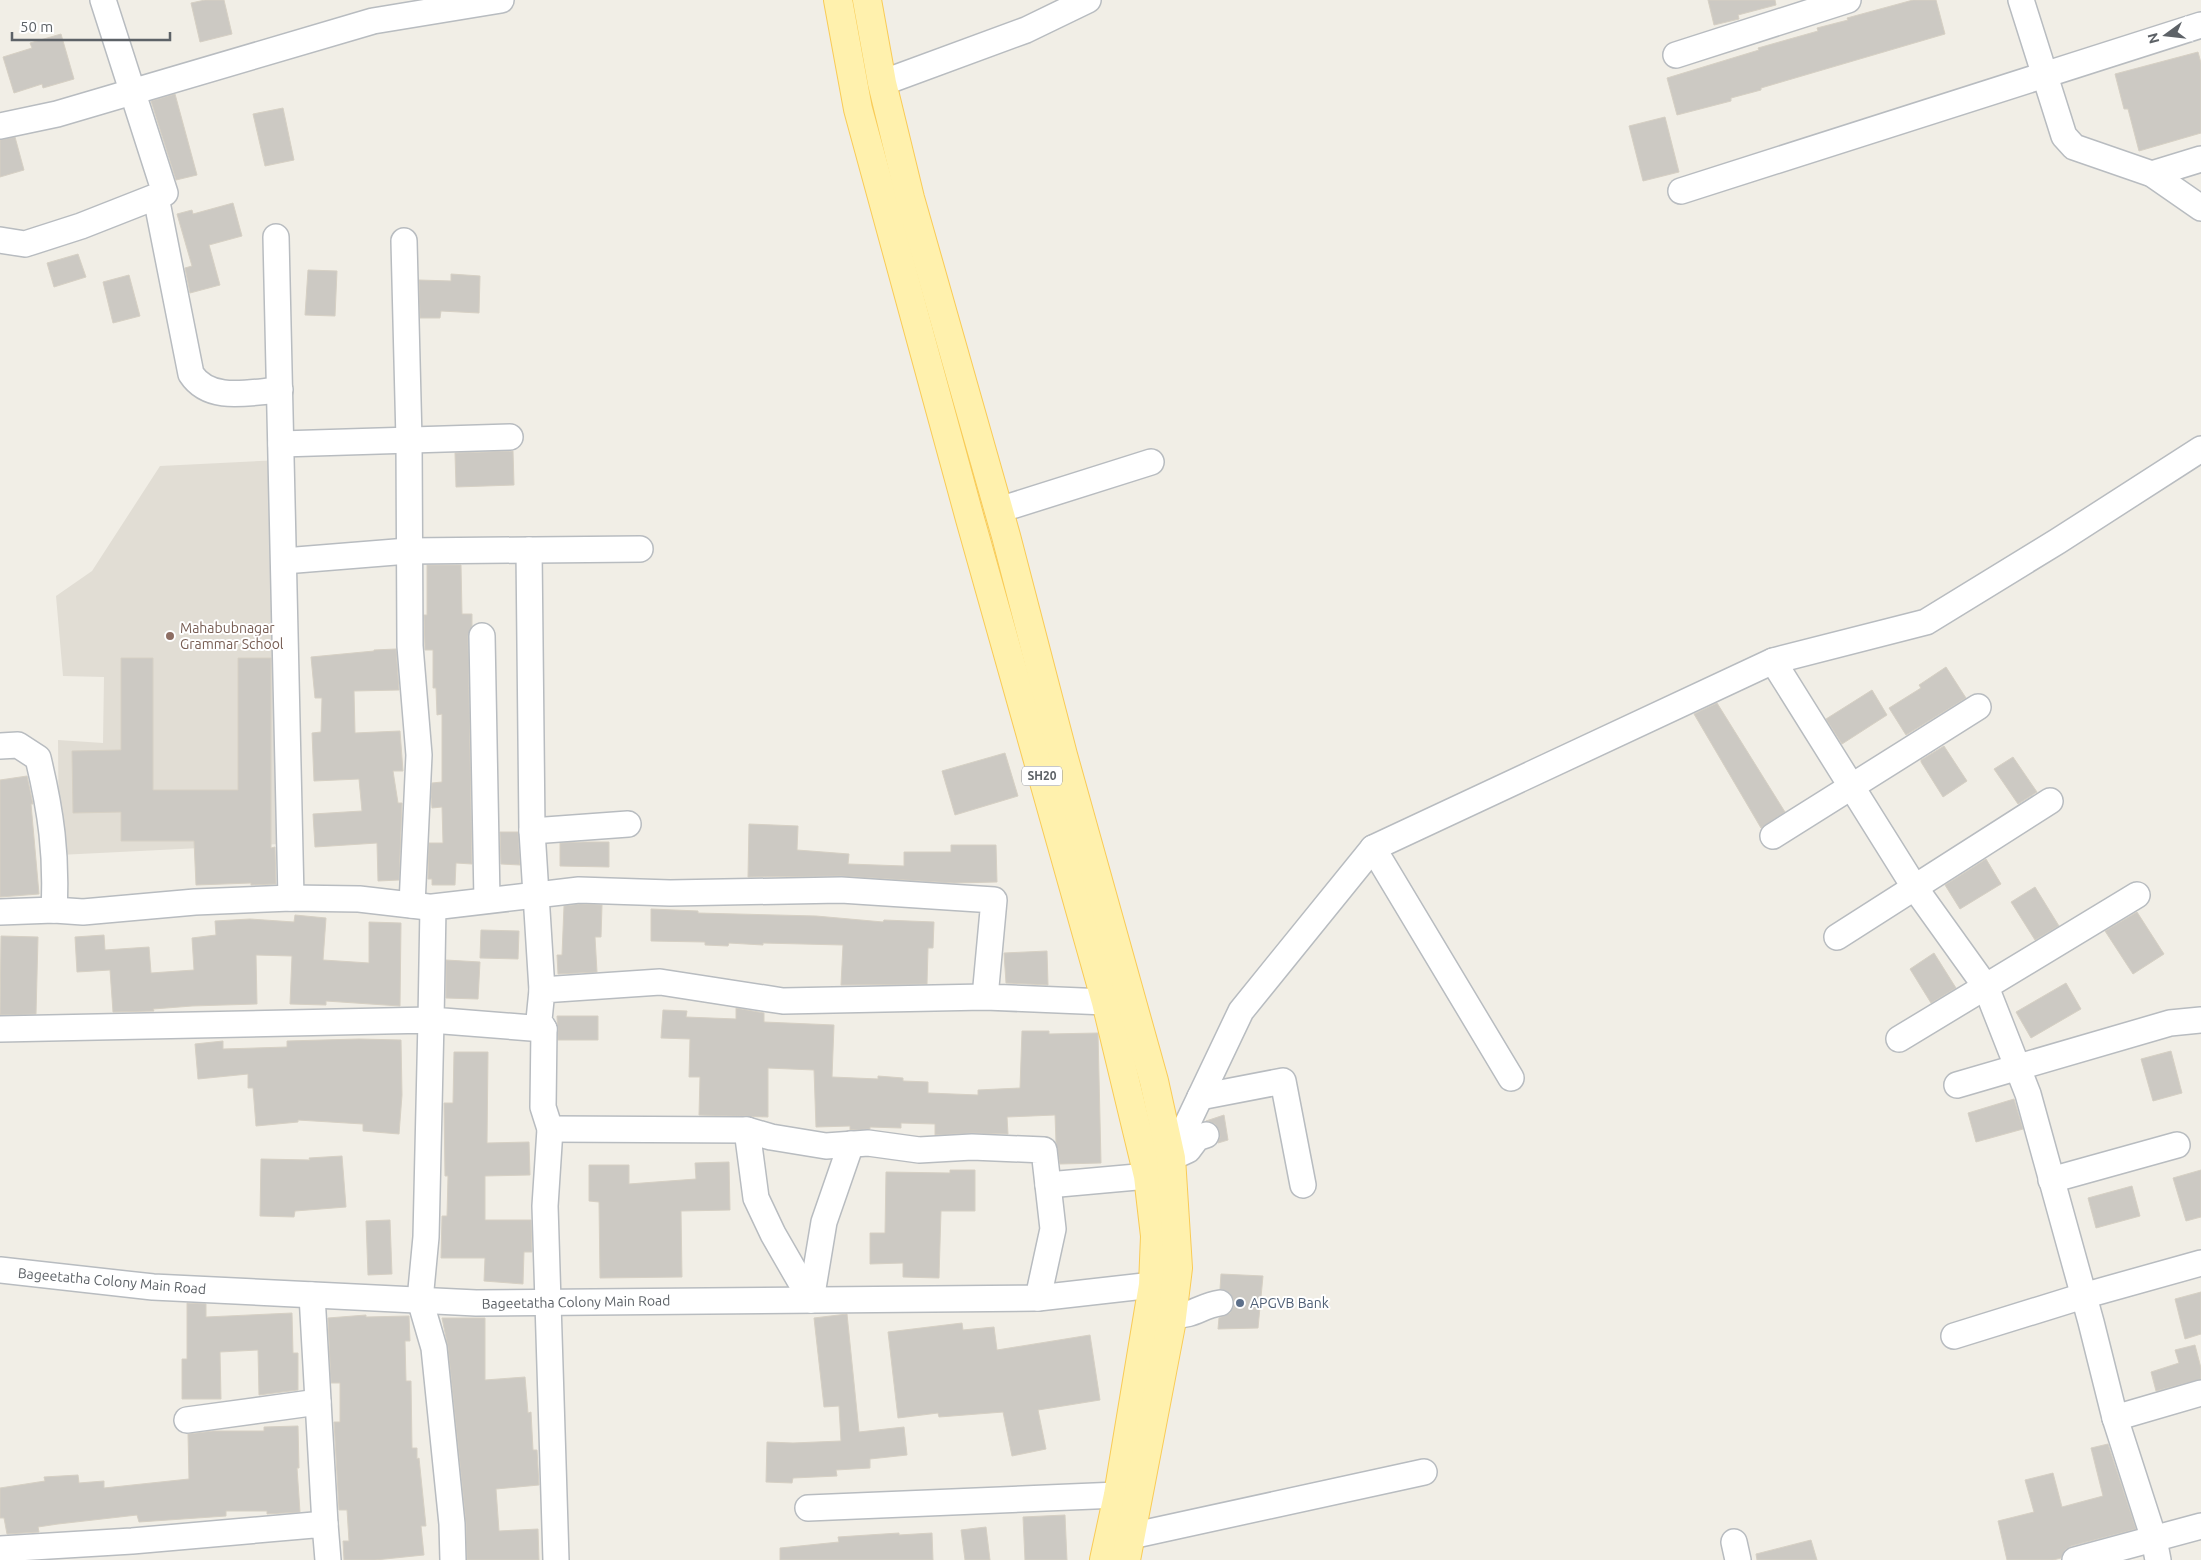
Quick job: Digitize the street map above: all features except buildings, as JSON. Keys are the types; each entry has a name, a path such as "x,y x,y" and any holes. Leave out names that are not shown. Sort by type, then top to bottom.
{"main road":[{"name":"SH20","path":"838,0 861,119 970,519 1106,1002 1148,1176 1155,1236 1153,1285 1118,1495 1104,1560"},
{"name":"SH20","path":"867,0 882,83 910,198 999,510 1063,755 1154,1081 1171,1158 1178,1268 1172,1315 1128,1548"}],"street":[{"path":"0,240 26,244 81,226 165,193 103,0"},
{"path":"0,126 57,114 373,21 396,8 501,0"},
{"path":"882,83 1026,30 1088,0"},
{"path":"1676,55 1848,0"},
{"path":"2021,0 2058,124 2064,136 2074,147 2152,174 2201,208"},
{"path":"1681,191 2201,25"},
{"path":"2152,174 2201,160"},
{"path":"156,197 191,374 196,381 207,389 224,394 280,390"},
{"path":"276,237 291,898"},
{"path":"404,242 409,440 408,551 410,646 419,755 423,906 432,1020 426,1237 420,1300 434,1348 452,1524 453,1560"},
{"path":"281,444 510,437"},
{"path":"1171,1158 1241,1010 1373,848 1773,661 1926,622 2058,541 2201,449"},
{"path":"999,510 1151,462"},
{"path":"284,561 408,551 640,549"},
{"path":"529,550 532,831 542,990 539,1020 544,1029 543,1107 550,1129 546,1206 556,1560"},
{"path":"482,636 487,900"},
{"path":"1773,661 1850,788 1915,888 1986,987 2028,1094 2115,1418 2156,1549"},
{"path":"1773,836 1978,707"},
{"path":"0,746 18,745 38,758 50,805 56,872 54,910"},
{"path":"1837,936 2050,801"},
{"path":"532,831 628,824"},
{"path":"1373,848 1511,1078"},
{"path":"0,912 54,910 83,912 195,902 291,898 359,899 423,906 579,890 670,893 841,890 994,900 985,997"},
{"path":"1899,1039 2137,895"},
{"path":"542,990 660,982 783,1002 985,997 1106,1002"},
{"path":"0,1028 432,1020 544,1029"},
{"path":"1957,1085 2170,1024 2201,1020"},
{"path":"1200,1097 1284,1081 1303,1185"},
{"path":"550,1129 747,1130 771,1137 826,1146 868,1143 920,1150 972,1147 1044,1150 1053,1229 1038,1298"},
{"path":"747,1130 756,1198 772,1234 811,1300"},
{"path":"1048,1185 1148,1176 1171,1158 1188,1150 1196,1138 1206,1135"},
{"path":"811,1300 824,1222 851,1144"},
{"path":"2051,1180 2177,1146"},
{"path":"1954,1336 2083,1296 2201,1263"},
{"name":"Bageetatha Colony Main Road","path":"0,1270 153,1287 476,1303 1038,1298 1153,1285"},
{"path":"312,1295 328,1560"},
{"path":"1172,1315 1187,1315 1208,1305 1220,1303"},
{"path":"2115,1418 2201,1393"},
{"path":"187,1420 318,1402"},
{"path":"1128,1548 1424,1472"},
{"path":"808,1508 1118,1495"},
{"path":"0,1549 132,1541 325,1524"},
{"path":"2075,1560 2156,1549 2201,1526"}],"shaded area":[{"name":"Mahabubnagar Grammar School","path":"281,460 281,844 59,855 58,740 103,743 104,677 63,676 56,596 92,571 160,466"}],"place":[{"name":"Mahabubnagar Grammar School","path":"170,636"},
{"name":"APGVB Bank","path":"1240,1303"}]}
